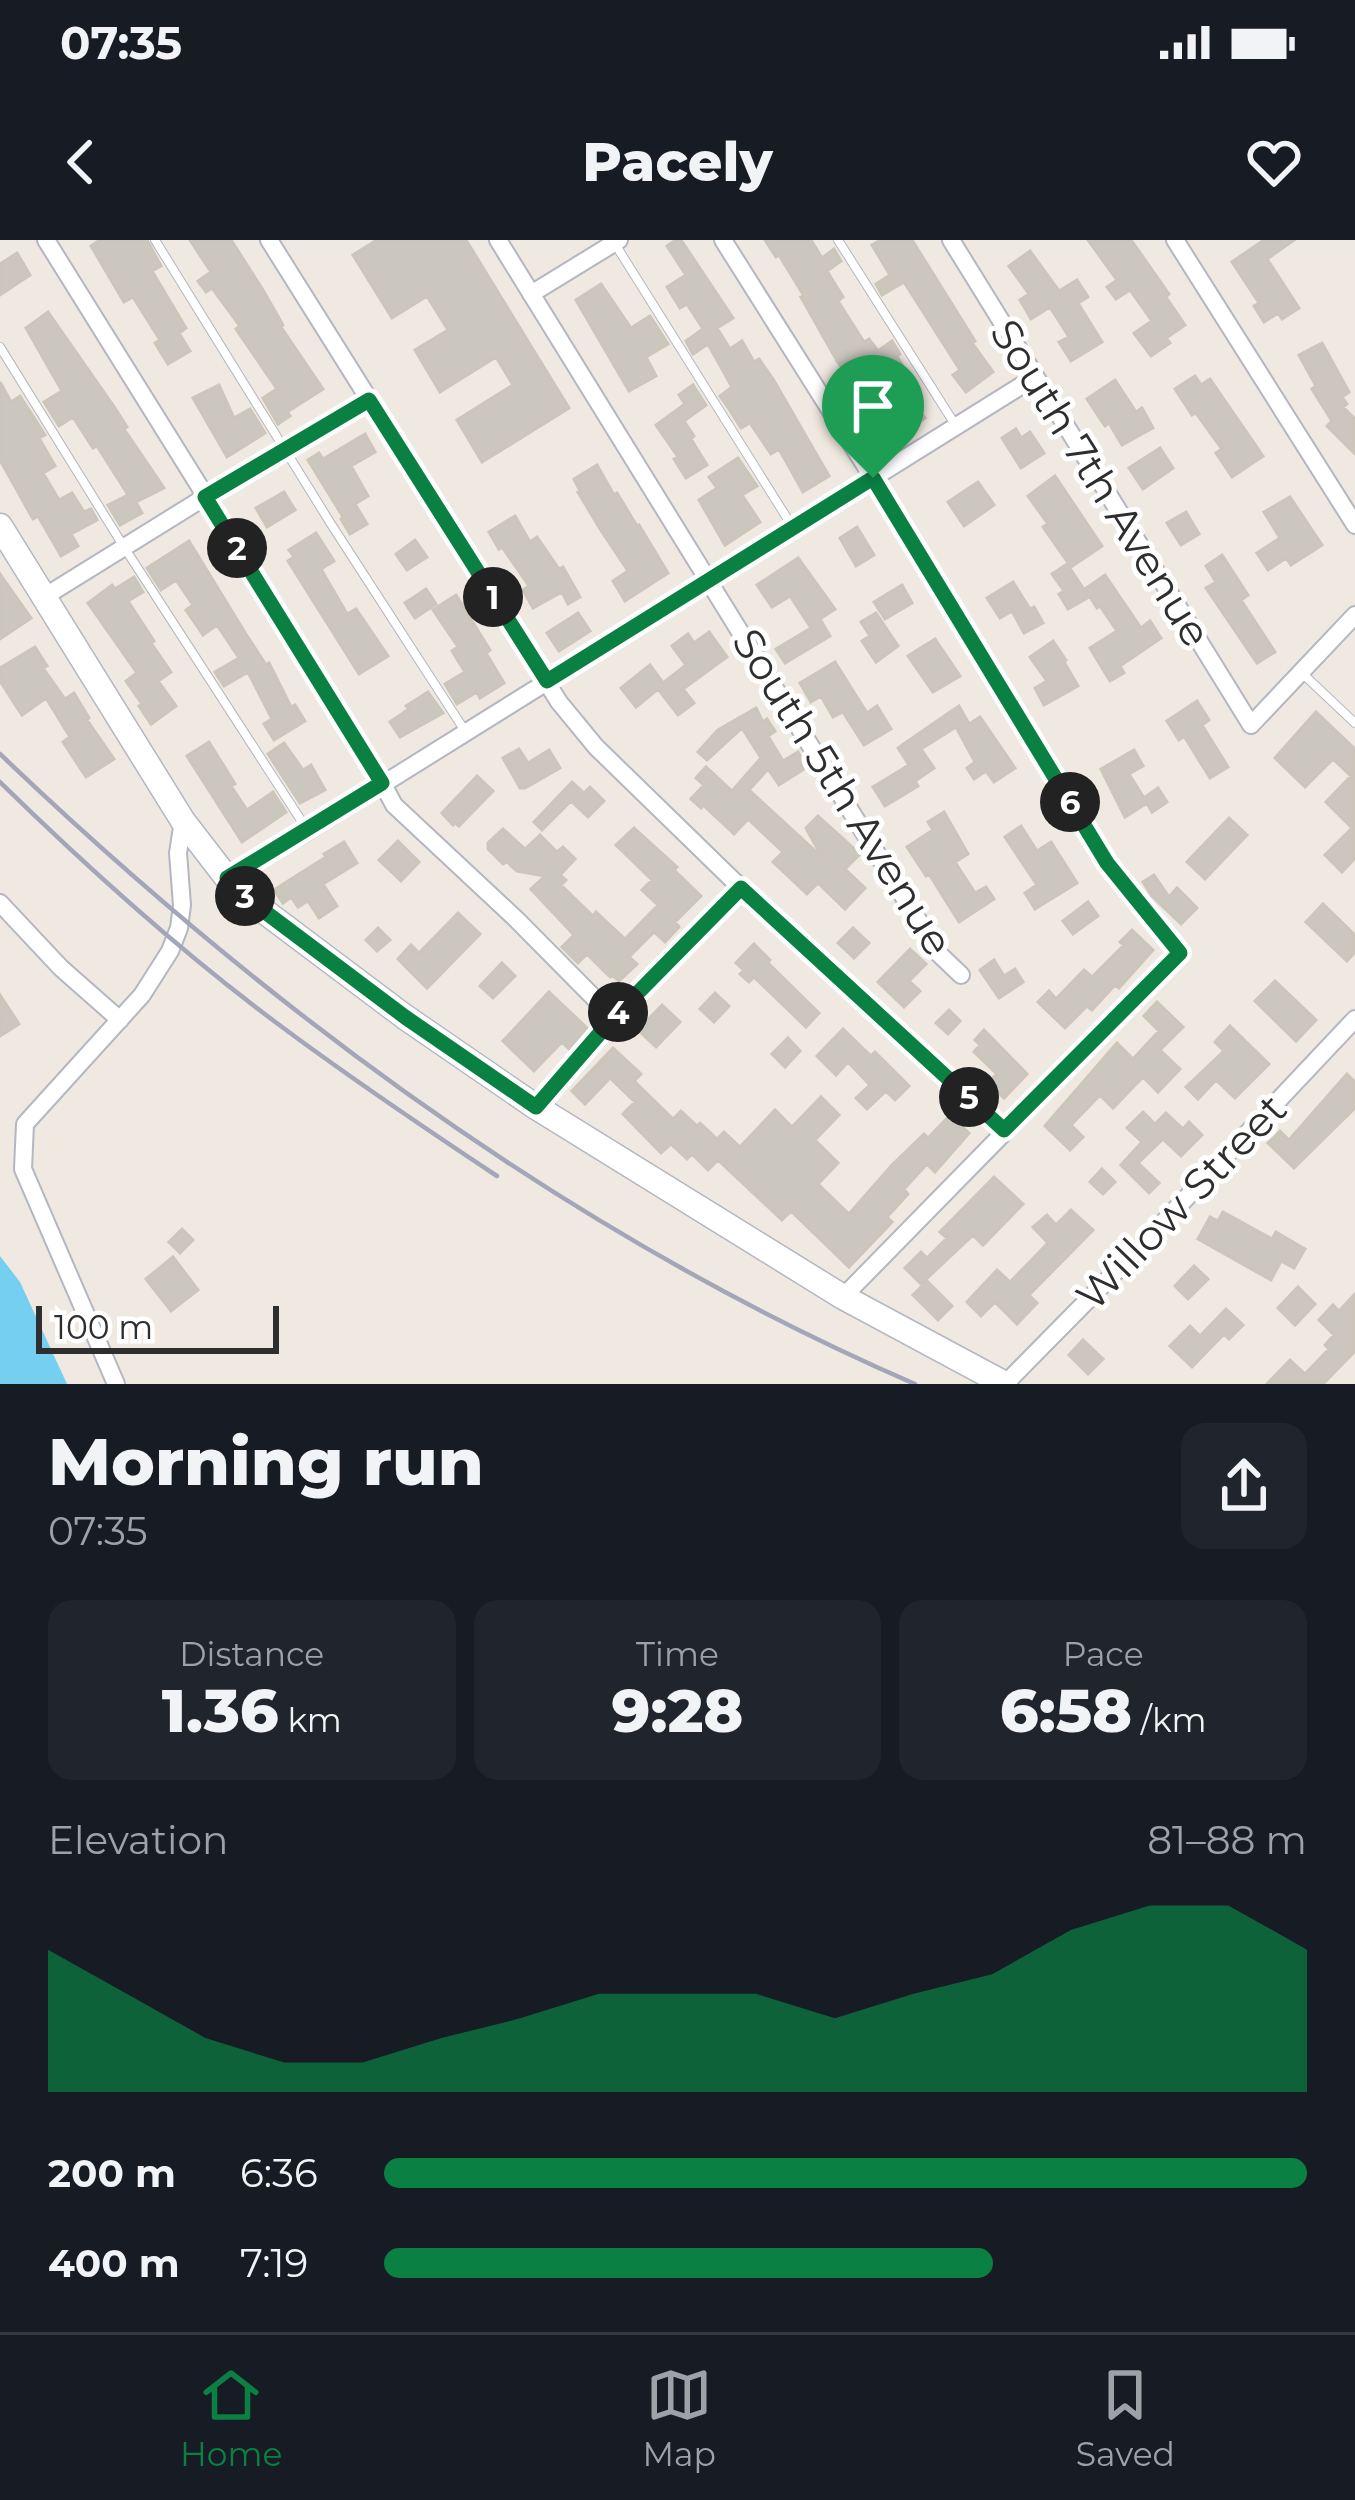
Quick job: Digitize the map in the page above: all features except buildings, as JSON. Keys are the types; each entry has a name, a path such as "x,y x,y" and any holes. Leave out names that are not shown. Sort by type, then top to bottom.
{"street":[{"path":"46,240 394,805 613,1018"},
{"path":"269,240 559,702 596,747 1004,1130"},
{"name":"South 5th Avenue","path":"498,240 939,954 961,975"},
{"path":"723,240 1107,863 1180,953 843,1297"},
{"name":"South 7th Avenue","path":"951,240 1251,725 1301,672"},
{"path":"1175,240 1355,525"},
{"path":"531,294 615,241"},
{"path":"227,878 1035,377"},
{"path":"44,597 369,400"},
{"path":"0,526 183,821 252,902 405,1017 536,1107 843,1297 1005,1384"},
{"path":"1301,672 1355,615"},
{"path":"116,1384 22,1169 25,1124 158,973 179,928 178,853 183,821"},
{"path":"536,1107 613,1018 741,888"},
{"path":"0,903 61,968 120,1020"},
{"name":"Willow Street","path":"1005,1384 1355,1019"}],"lane":[{"path":"155,240 466,732"},
{"path":"838,240 956,426"},
{"path":"615,241 793,528"},
{"path":"0,347 308,831"},
{"path":"1301,672 1355,723"}],"water":[{"path":"0,1256 20,1282 67,1384 0,1384"}],"railway":[{"path":"0,754 208,940 430,1110 665,1259 788,1325 915,1384"},
{"path":"0,782 135,907 241,996 497,1176"}],"route":[{"path":"369,400 547,681 873,478 1107,863 1180,953 1004,1130 741,888 613,1018 536,1107 405,1017 227,878 382,783 205,497 369,400"}]}
